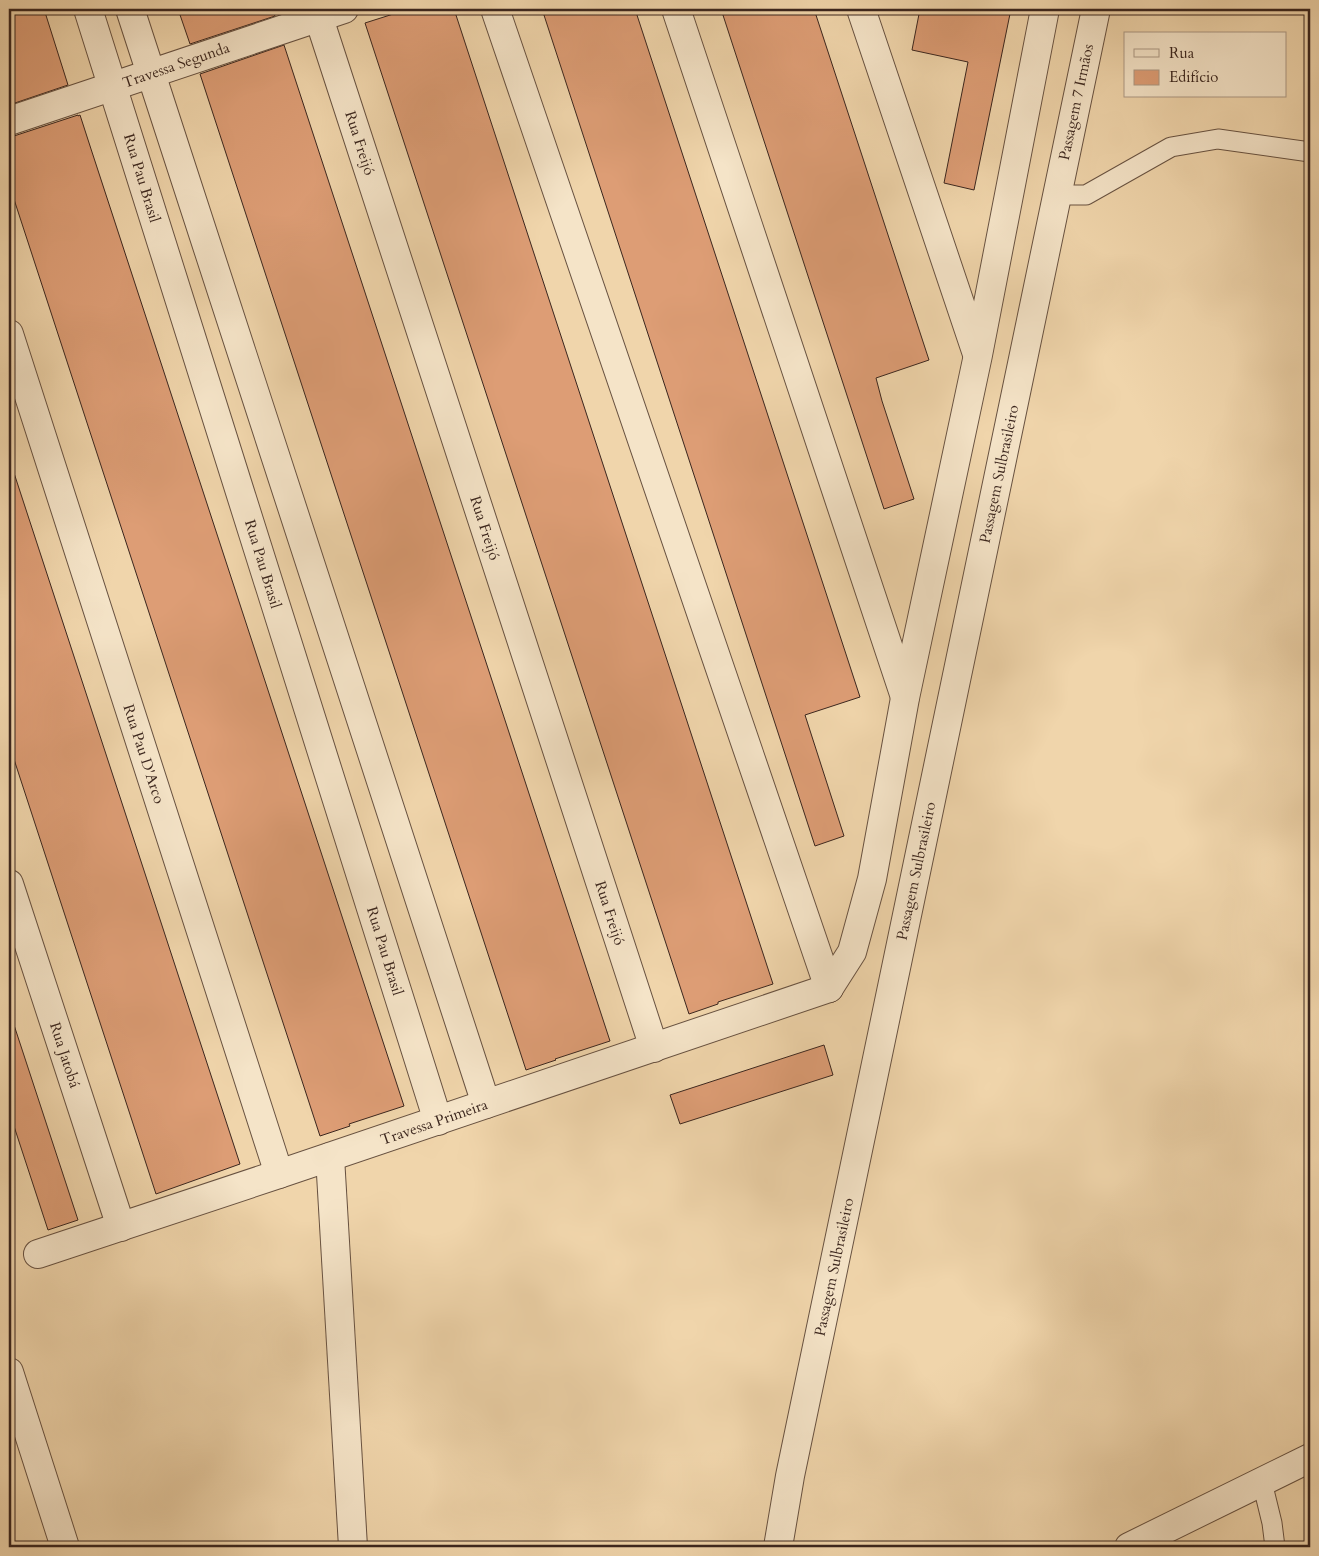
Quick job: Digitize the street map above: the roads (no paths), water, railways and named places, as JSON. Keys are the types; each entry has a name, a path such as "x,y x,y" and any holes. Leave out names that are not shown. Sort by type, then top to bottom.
{"street":[{"name":"Rua Pau Brasil","path":"88,9 438,1121"},
{"path":"130,9 486,1104"},
{"path":"495,9 829,988"},
{"path":"676,9 905,698"},
{"path":"829,988 852,952 872,880 905,698 978,355 1045,9"},
{"name":"Passagem 7 Irmãos","path":"1057,195 1096,9"},
{"path":"862,11 978,355"},
{"name":"Travessa Segunda","path":"9,122 326,12"},
{"name":"Rua Freijó","path":"326,12 654,1048"},
{"name":"Passagem Sulbrasileiro","path":"778,1547 790,1476 1057,195"},
{"name":"Rua Pau D'Arco","path":"9,334 279,1174"},
{"path":"224,439 264,422"},
{"name":"Rua Jatobá","path":"9,884 121,1227"},
{"name":"Travessa Primeira","path":"38,1254 829,988"},
{"path":"330,1156 353,1547"},
{"path":"9,1372 64,1547"},
{"path":"1129,1547 1310,1458"}],"lane":[{"path":"1057,195 1086,195 1171,147 1218,139 1310,152"},
{"path":"1262,1482 1272,1523 1275,1547"}]}
